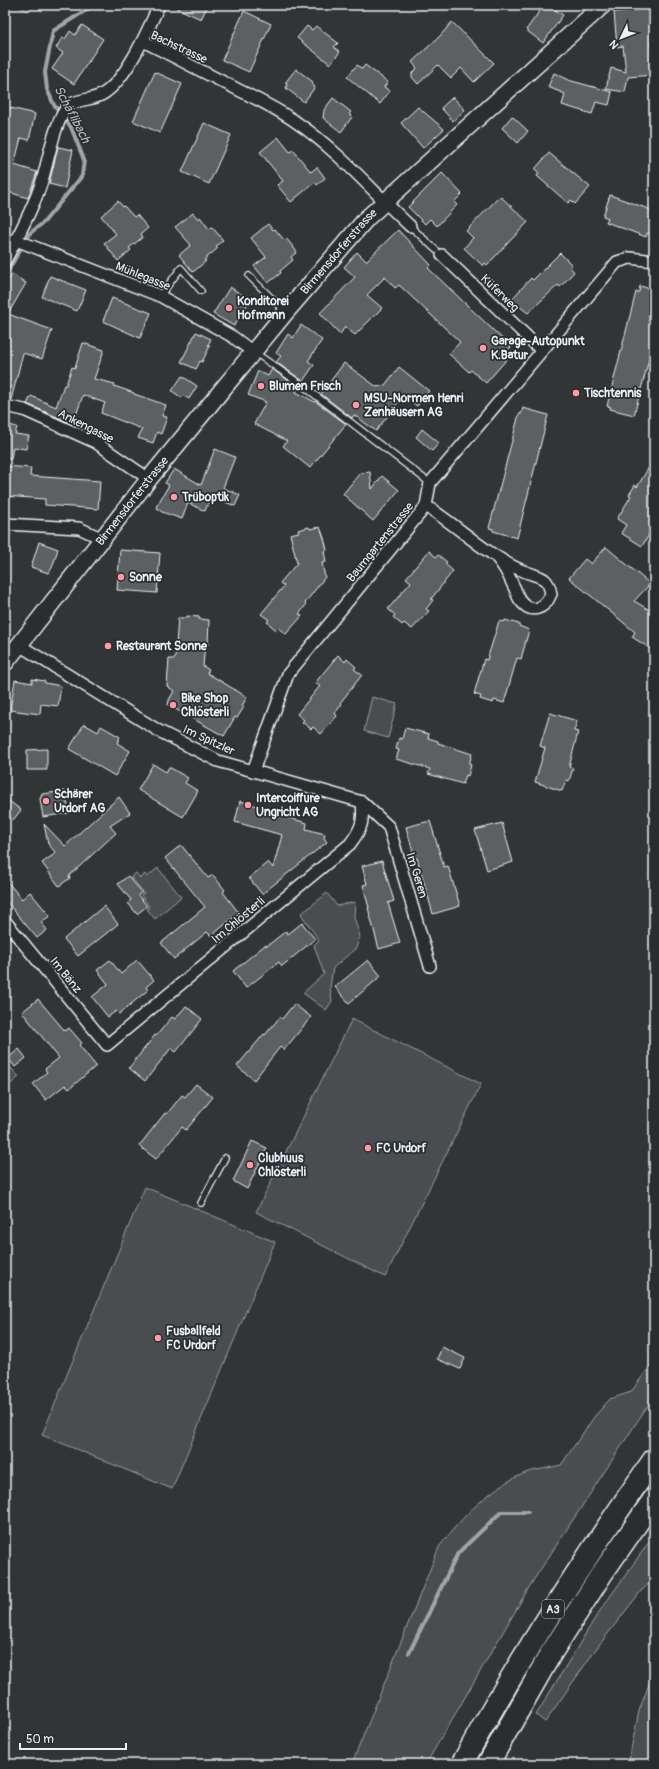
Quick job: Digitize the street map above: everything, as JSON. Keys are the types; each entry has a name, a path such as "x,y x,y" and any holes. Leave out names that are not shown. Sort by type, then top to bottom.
{"highway":[{"name":"A3","path":"462,1764 491,1709 536,1635 584,1560 654,1459"},
{"name":"A3","path":"488,1764 550,1655 601,1575 654,1498"}],"main road":[{"name":"Birmensdorferstrasse","path":"5,663 149,479 286,312 367,218 603,5"}],"street":[{"path":"143,41 159,5"},
{"name":"Bachstrasse","path":"5,261 22,243 60,122 66,110 73,103 100,96 113,87 143,41 269,105 296,122 323,142 347,163 384,202"},
{"name":"Küferweg","path":"384,202 410,226"},
{"name":"Mühlegasse","path":"22,243 160,296 233,338 253,352"},
{"name":"Küferweg","path":"439,252 541,350"},
{"name":"Baumgartenstrasse","path":"252,771 288,674 426,506 430,483 617,262 630,258 654,261"},
{"name":"Ankengasse","path":"5,406 24,410 95,442 149,479"},
{"path":"426,506 444,517 497,558 511,566 543,577 548,582 552,594 546,604 537,608 526,606 520,600 510,578 497,558"},
{"path":"5,524 79,528 102,538"},
{"name":"Im Spitzler","path":"19,644 159,731 218,762 362,802"},
{"name":"Im Geren","path":"362,802 389,827 430,966"},
{"name":"Im Chlösterli","path":"107,1045 350,844 361,829 363,815 362,802"},
{"name":"Im Bänz","path":"5,921 107,1045"}],"lane":[{"name":"Küferweg","path":"410,226 439,252"},
{"path":"160,296 181,268 201,291"},
{"path":"249,276 286,312"},
{"path":"253,352 302,385 430,483"},
{"path":"201,1203 225,1158"}],"shaded area":[{"path":"16,5 37,5 27,11"},
{"path":"372,697 397,704 388,738 364,731"},
{"path":"158,868 181,897 155,919 147,909 149,906 141,895 144,893 131,877 136,873 140,878 145,874 147,877"},
{"path":"327,893 337,906 355,902 354,917 360,937 356,948 333,968 330,988 332,1001 326,1010 303,993 324,974 314,945 319,940 301,914"},
{"name":"FC Urdorf","path":"352,1019 481,1084 385,1277 256,1212"},
{"path":"5,1061 19,1077 8,1086 5,1085"},
{"name":"Fusballfeld FC Urdorf","path":"145,1187 275,1242 172,1489 42,1435"},
{"path":"654,1360 654,1396 531,1584 426,1764 352,1764 439,1547 468,1513 502,1485 528,1472 561,1465 594,1417 610,1399 631,1392"},
{"path":"654,1535 654,1579 641,1591 596,1649 545,1722 536,1715 597,1615"},
{"path":"654,1671 654,1764 628,1764 639,1711"}],"building":[{"path":"170,5 208,5 201,19"},
{"path":"544,5 548,5 563,15 543,43 526,30"},
{"path":"653,8 654,42 650,42 654,75 628,77 625,92 606,89 611,68 626,72 623,46 617,47 614,12"},
{"path":"244,11 271,24 249,72 222,60"},
{"path":"452,22 494,63 474,82 461,68 451,78 438,65 418,84 412,77 412,73 417,68 412,62 440,36"},
{"path":"82,25 103,39 74,84 52,69 63,53 56,48 62,38 65,39 70,31 75,35"},
{"path":"307,26 312,30 316,26 338,43 334,47 340,52 330,64 297,38"},
{"path":"357,65 362,69 365,65 388,82 384,87 390,91 380,104 347,77"},
{"path":"296,69 313,82 312,84 315,87 304,102 286,88 287,84 285,83"},
{"path":"155,72 182,84 160,133 133,121"},
{"path":"554,73 568,80 612,92 609,105 596,102 592,114 562,105 565,94 548,87"},
{"path":"453,97 465,110 453,121 441,108"},
{"path":"333,98 351,112 349,114 352,117 341,132 323,118 324,110"},
{"path":"7,107 35,114 29,140 21,138 14,165 37,172 28,198 5,191 5,154 9,140 7,139 8,135 5,135"},
{"path":"418,107 444,129 423,148 401,123"},
{"path":"512,116 528,131 518,143 502,128"},
{"path":"204,123 231,135 209,184 182,172"},
{"path":"278,137 290,152 293,150 311,172 317,167 325,178 317,185 315,182 291,202 277,185 283,181 260,152"},
{"path":"58,147 73,150 65,188 49,184"},
{"path":"549,153 590,187 575,204 571,200 568,203 537,176 539,173 535,169"},
{"path":"442,173 462,194 454,202 457,205 437,226 430,219 425,224 408,207"},
{"path":"610,195 654,211 654,235 647,233 646,237 606,222 608,218 603,216"},
{"path":"500,196 528,222 487,265 485,263 483,266 464,248 473,238 466,231"},
{"path":"118,201 134,217 137,215 148,228 141,234 143,237 129,248 131,250 118,261 104,243 116,234 101,216"},
{"path":"193,213 198,219 200,217 209,229 212,227 223,240 216,246 218,248 204,260 206,261 193,272 179,255 191,245 175,227"},
{"path":"268,224 273,230 275,229 284,240 286,238 297,252 291,257 293,260 280,271 281,273 268,283 254,266 266,257 251,238"},
{"path":"398,230 431,265 428,268 511,347 503,355 507,359 486,383 471,370 469,372 449,354 460,342 399,285 395,288 385,277 367,295 382,308 355,335 345,327 340,334 320,313 355,277 344,267 357,252 366,261"},
{"path":"560,253 571,264 570,267 574,272 560,287 558,285 528,313 511,300 531,278 533,280"},
{"path":"12,274 26,283 8,314 52,330 42,359 23,353 11,400 5,399 5,287"},
{"path":"50,276 86,290 77,311 42,297"},
{"path":"640,286 654,290 654,341 634,415 610,409 611,407 607,406 636,292 639,292"},
{"name":"Konditorei Hofmann","path":"230,287 250,300 234,326 213,314"},
{"path":"112,298 151,313 140,338 103,321"},
{"path":"301,325 322,340 308,361 314,365 303,381 276,362 281,356 276,353 288,334 293,338"},
{"path":"196,332 211,339 208,345 210,346 202,362 200,361 196,369 181,362"},
{"path":"83,343 104,350 94,379 115,384 114,386 166,405 162,416 167,417 161,434 157,432 153,443 138,438 142,429 101,413 105,403 83,395 73,424 27,404 31,396 56,407 72,367 75,368"},
{"path":"344,363 377,387 385,385 399,367 429,391 417,406 403,396 376,431 354,415 352,418 321,394"},
{"path":"272,369 299,388 296,392 315,401 346,424 310,468 283,446 287,441 254,424 266,402 248,395 258,371 268,376"},
{"path":"182,376 197,386 189,399 184,396 182,398 172,391"},
{"path":"523,408 548,415 517,538 493,531 493,529 489,528 519,414 521,414"},
{"path":"5,424 17,427 15,434 29,436 26,449 13,447 11,459 5,459"},
{"path":"422,429 439,443 432,451 416,437"},
{"path":"215,449 235,457 223,488 240,495 235,506 211,496 205,511 188,503 182,519 162,512 156,507 169,485 165,483 174,469 201,485"},
{"path":"654,459 654,527 642,546 621,533 626,525 617,519 631,496 629,495 635,485 637,487"},
{"path":"5,466 31,468 30,476 100,481 98,509 45,505 45,499 5,496"},
{"path":"370,472 372,489 382,476 399,490 373,521 343,494 360,473"},
{"path":"309,527 310,529 320,527 324,538 327,550 324,551 326,562 322,563 325,577 305,603 306,605 299,614 302,616 286,634 278,628 276,630 267,622 269,620 261,614 284,586 280,583 297,563 290,534 299,532 298,530"},
{"path":"39,542 58,549 52,568 48,573 31,567"},
{"path":"606,547 650,584 634,601 653,612 650,615 654,617 654,651 632,637 635,632 569,578 585,559 591,564"},
{"path":"120,550 160,553 157,593 117,590"},
{"path":"429,551 436,557 438,555 447,562 445,564 453,571 431,599 433,600 426,609 429,611 412,629 404,623 402,625 393,617 395,615 388,609 411,582 406,578"},
{"path":"187,616 209,620 208,645 205,644 203,666 209,670 207,673 247,697 242,706 244,707 237,718 235,717 224,736 168,705 174,691 167,686 169,659 175,659 178,618 187,618"},
{"path":"505,620 519,624 519,626 529,630 521,659 517,658 504,703 494,700 493,703 480,699 481,696 474,694 484,659 487,660 499,621 504,622"},
{"path":"338,655 345,662 347,659 356,667 354,669 362,675 340,703 342,704 335,713 337,716 321,734 313,727 311,729 302,722 304,720 297,714 320,686 315,683"},
{"path":"32,679 61,686 58,706 41,704 40,714 10,710 15,680 32,683"},
{"path":"550,713 577,721 574,731 578,732 569,767 573,768 569,781 566,780 562,791 535,782 545,748 540,746"},
{"path":"84,724 98,732 101,726 120,737 117,743 130,751 115,776 69,749"},
{"path":"405,728 429,734 428,738 438,741 438,743 472,754 468,776 466,775 463,784 428,774 430,769 396,759 399,750 396,749 399,738 402,739"},
{"path":"47,749 47,770 27,770 27,750"},
{"path":"153,764 166,772 169,767 188,778 185,783 198,791 183,817 138,790"},
{"path":"65,791 69,813 43,817 40,799 42,794"},
{"path":"119,797 130,813 110,826 116,833 69,876 70,878 59,886 42,863 56,853 48,844 44,824 65,846"},
{"path":"5,798 21,810 13,820 5,814"},
{"path":"240,801 282,813 282,816 307,823 306,829 325,834 324,838 327,842 262,894 249,878 268,862 273,868 282,835 235,822"},
{"path":"430,821 444,867 448,866 460,906 433,914 417,858 415,859 406,827"},
{"path":"502,823 513,862 487,870 475,830"},
{"path":"181,845 208,878 213,875 225,890 223,892 239,913 211,936 207,932 174,959 161,943 205,907 165,858"},
{"path":"382,861 394,901 388,903 400,943 379,949 363,885 367,884 362,866"},
{"path":"128,876 142,892 138,895 147,906 137,914 128,903 131,900 118,884"},
{"path":"5,879 22,899 30,892 50,916 41,922 47,930 37,938 5,900"},
{"path":"104,906 118,924 78,956 64,939"},
{"path":"302,923 315,939 282,966 279,962 246,988 233,971 265,945 267,946 286,931 288,934"},
{"path":"110,960 121,974 137,960 154,980 146,987 148,990 119,1014 116,1011 108,1017 92,997 108,984 97,970"},
{"path":"368,960 381,976 349,1003 335,987"},
{"path":"38,999 65,1031 69,1028 82,1043 79,1045 96,1066 69,1089 65,1085 46,1100 33,1084 47,1072 45,1069 59,1058 22,1012"},
{"path":"294,1004 311,1017 284,1050 280,1047 254,1080 237,1066 264,1034 265,1035 280,1017 282,1019"},
{"path":"186,1006 202,1019 176,1052 171,1048 145,1081 129,1068 155,1035 156,1036 172,1017 175,1019"},
{"path":"19,1049 26,1058 15,1067 8,1058"},
{"path":"196,1084 213,1097 186,1130 182,1127 156,1159 139,1146 165,1113 167,1114 182,1095 185,1097"},
{"name":"Clubhuus Chlösterli","path":"252,1141 267,1148 247,1189 233,1181"},
{"path":"442,1347 465,1358 460,1369 437,1359"}],"waterway":[{"name":"Schäflibach","path":"5,276 29,234 44,222 82,176 84,160 71,127 54,105 47,89 45,72 53,31 94,5"},
{"path":"409,1653 458,1553 501,1512 528,1512"}],"place":[{"name":"Konditorei Hofmann","path":"229,308"},
{"name":"Garage-Autopunkt K.Batur","path":"483,348"},
{"name":"Blumen Frisch","path":"261,386"},
{"name":"Tischtennis","path":"576,393"},
{"name":"MSU-Normen Henri Zenhäusern AG","path":"356,405"},
{"name":"Trüboptik","path":"174,497"},
{"name":"Sonne","path":"121,577"},
{"name":"Restaurant Sonne","path":"108,646"},
{"name":"Bike Shop Chlösterli","path":"173,705"},
{"name":"Schärer Urdorf AG","path":"46,801"},
{"name":"Intercoiffure Ungricht AG","path":"248,805"},
{"name":"FC Urdorf","path":"368,1148"},
{"name":"Clubhuus Chlösterli","path":"250,1165"},
{"name":"Fusballfeld FC Urdorf","path":"158,1338"}]}
